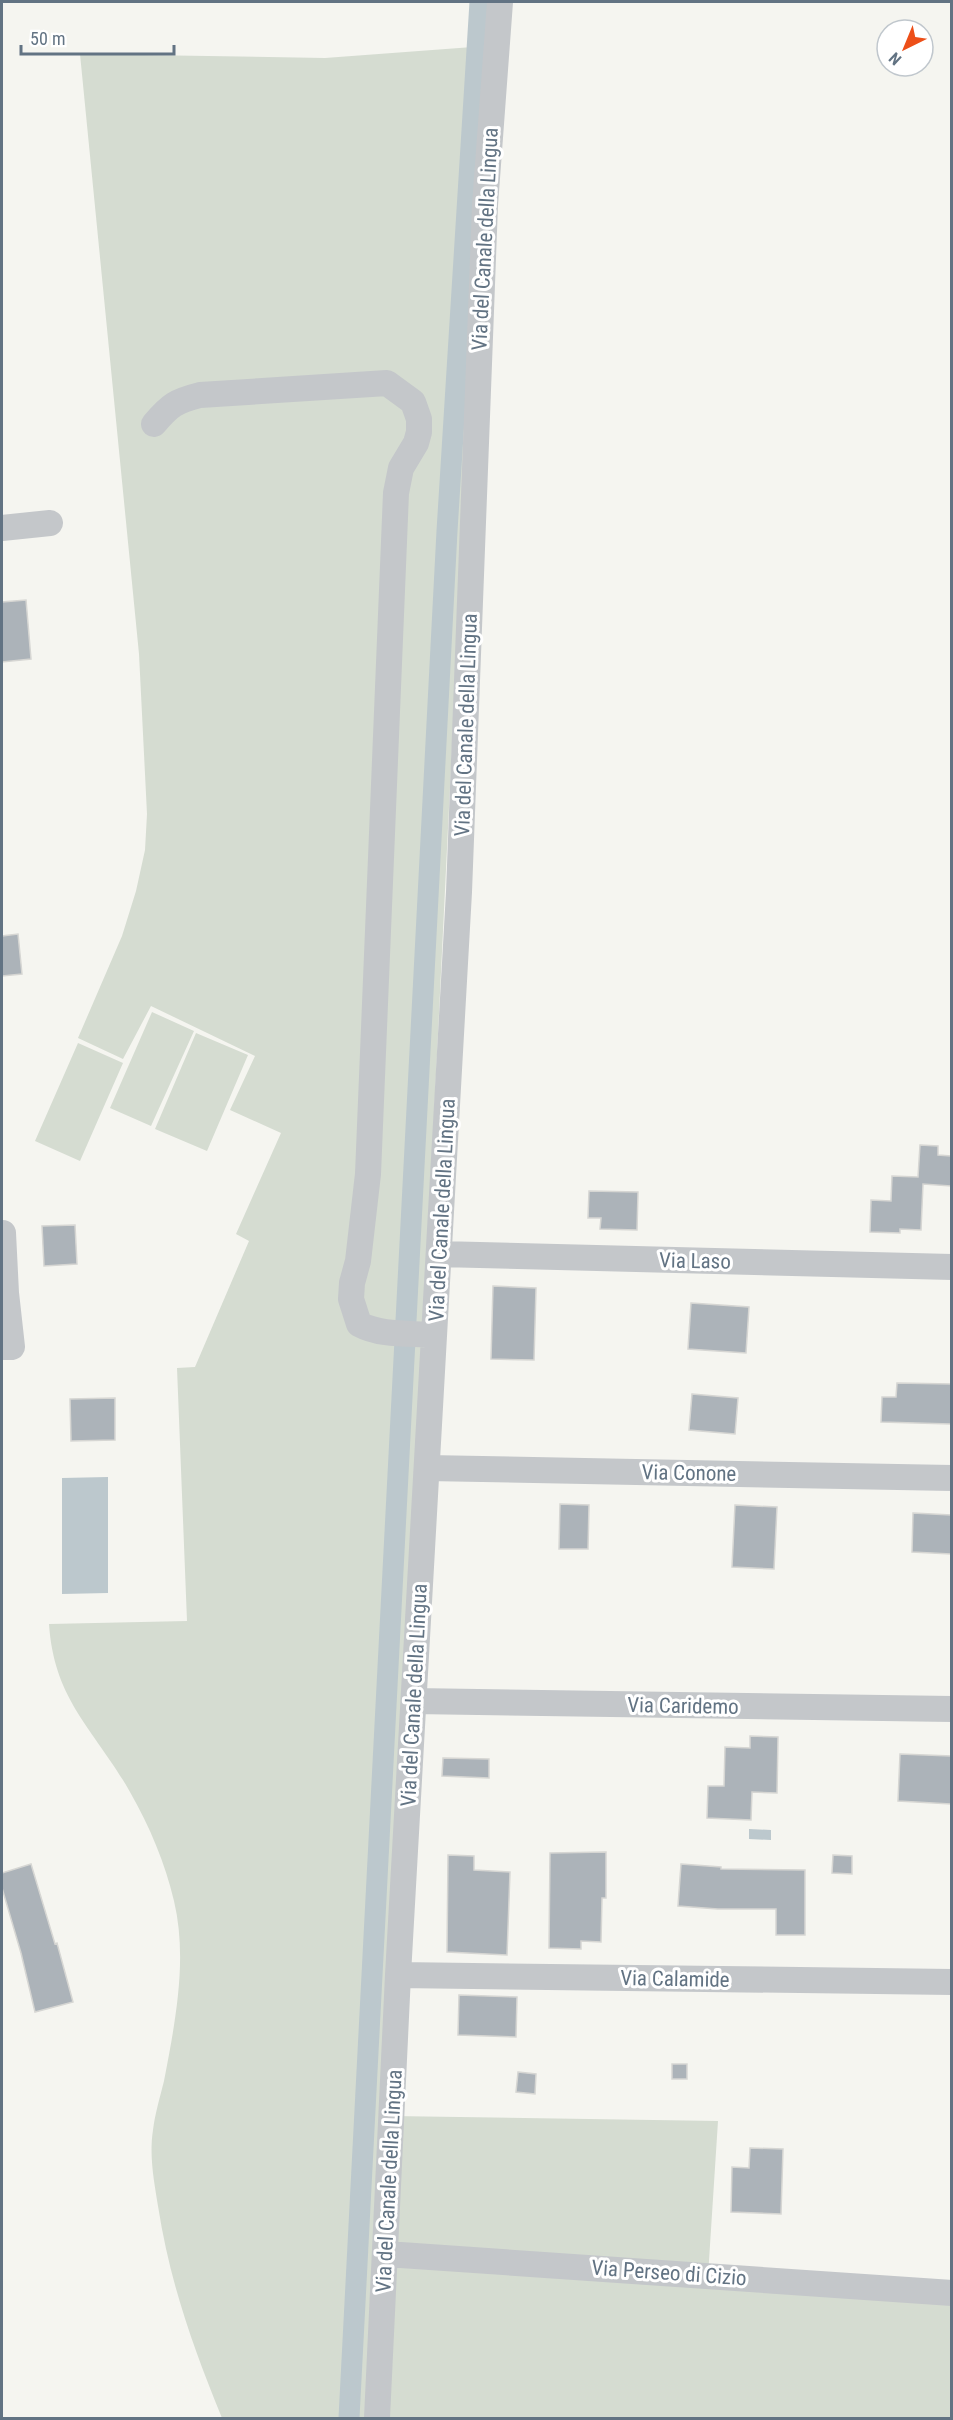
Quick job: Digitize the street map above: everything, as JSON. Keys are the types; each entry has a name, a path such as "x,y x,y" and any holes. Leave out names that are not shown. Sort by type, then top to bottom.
{"street":[{"name":"Via del Canale della Lingua","path":"377,2418 398,1975 427,1468 425,1334 439,1254 459,892 485,205 500,2"},
{"path":"154,424 177,401 200,395 387,382 413,402 419,418 416,443 401,468 396,493 368,1174 351,1299 359,1324 381,1332 425,1334"},
{"path":"2,528 50,523"},
{"path":"2,1233 4,1293 12,1347 2,1347"},
{"name":"Via Laso","path":"439,1254 951,1267"},
{"name":"Via Conone","path":"427,1468 951,1478"},
{"name":"Via Caridemo","path":"414,1701 951,1709"},
{"name":"Via Calamide","path":"398,1975 951,1982"},
{"name":"Via Perseo di Cizio","path":"386,2254 951,2293"}],"shaded area":[{"path":"486,46 424,1322 367,2418 222,2418 201,2366 176,2288 163,2234 152,2168 154,2124 176,2014 180,1969 178,1923 174,1901 161,1859 137,1805 68,1695 52,1651 49,1624 187,1621 177,1368 195,1367 249,1241 236,1234 281,1133 230,1110 255,1056 151,1006 123,1059 78,1038 122,936 136,891 145,850 147,814 139,654 80,54 325,58"},
{"path":"152,1012 194,1031 151,1126 110,1108"},
{"path":"196,1033 248,1055 207,1151 155,1129"},
{"path":"78,1043 123,1063 80,1161 35,1141"},
{"path":"108,1477 108,1593 62,1594 62,1478"},
{"path":"749,1829 771,1830 771,1840 749,1839"},
{"path":"392,2116 718,2121 708,2276 951,2293 951,2418 377,2418"}],"building":[{"path":"26,600 31,659 2,662 2,602"},
{"path":"18,934 22,974 2,976 2,936"},
{"path":"920,1145 938,1146 938,1155 951,1156 951,1186 923,1184 921,1230 900,1229 900,1233 870,1232 871,1200 891,1201 892,1176 918,1177"},
{"path":"589,1191 638,1192 637,1230 600,1229 601,1218 588,1218"},
{"path":"75,1225 77,1264 44,1266 42,1226"},
{"path":"493,1286 536,1288 534,1360 491,1359"},
{"path":"691,1303 749,1307 746,1353 688,1349"},
{"path":"897,1383 951,1384 951,1424 881,1422 882,1397 896,1397"},
{"path":"692,1394 738,1398 735,1434 689,1430"},
{"path":"115,1398 115,1440 71,1441 70,1399"},
{"path":"560,1504 589,1505 588,1549 559,1549"},
{"path":"735,1505 777,1507 774,1569 732,1567"},
{"path":"913,1513 951,1515 951,1554 912,1552"},
{"path":"750,1736 778,1737 777,1793 752,1792 751,1820 707,1818 708,1786 724,1786 725,1747 750,1748"},
{"path":"900,1754 951,1756 951,1804 898,1801"},
{"path":"443,1758 489,1759 489,1778 442,1776"},
{"path":"606,1852 606,1898 602,1898 601,1942 581,1941 581,1949 549,1948 550,1853"},
{"path":"448,1855 474,1856 474,1870 510,1872 507,1955 447,1952"},
{"path":"833,1855 852,1856 852,1874 832,1873"},
{"path":"31,1864 55,1944 57,1943 73,2002 35,2012 2,1888 2,1873"},
{"path":"681,1864 721,1867 721,1869 805,1870 805,1935 776,1935 776,1909 678,1906"},
{"path":"459,1995 517,1997 516,2037 458,2035"},
{"path":"672,2064 687,2064 687,2079 672,2079"},
{"path":"518,2072 536,2074 535,2094 516,2092"},
{"path":"750,2148 783,2149 781,2214 731,2212 732,2167 749,2168"}],"waterway":[{"path":"349,2418 447,531 480,2"}]}
